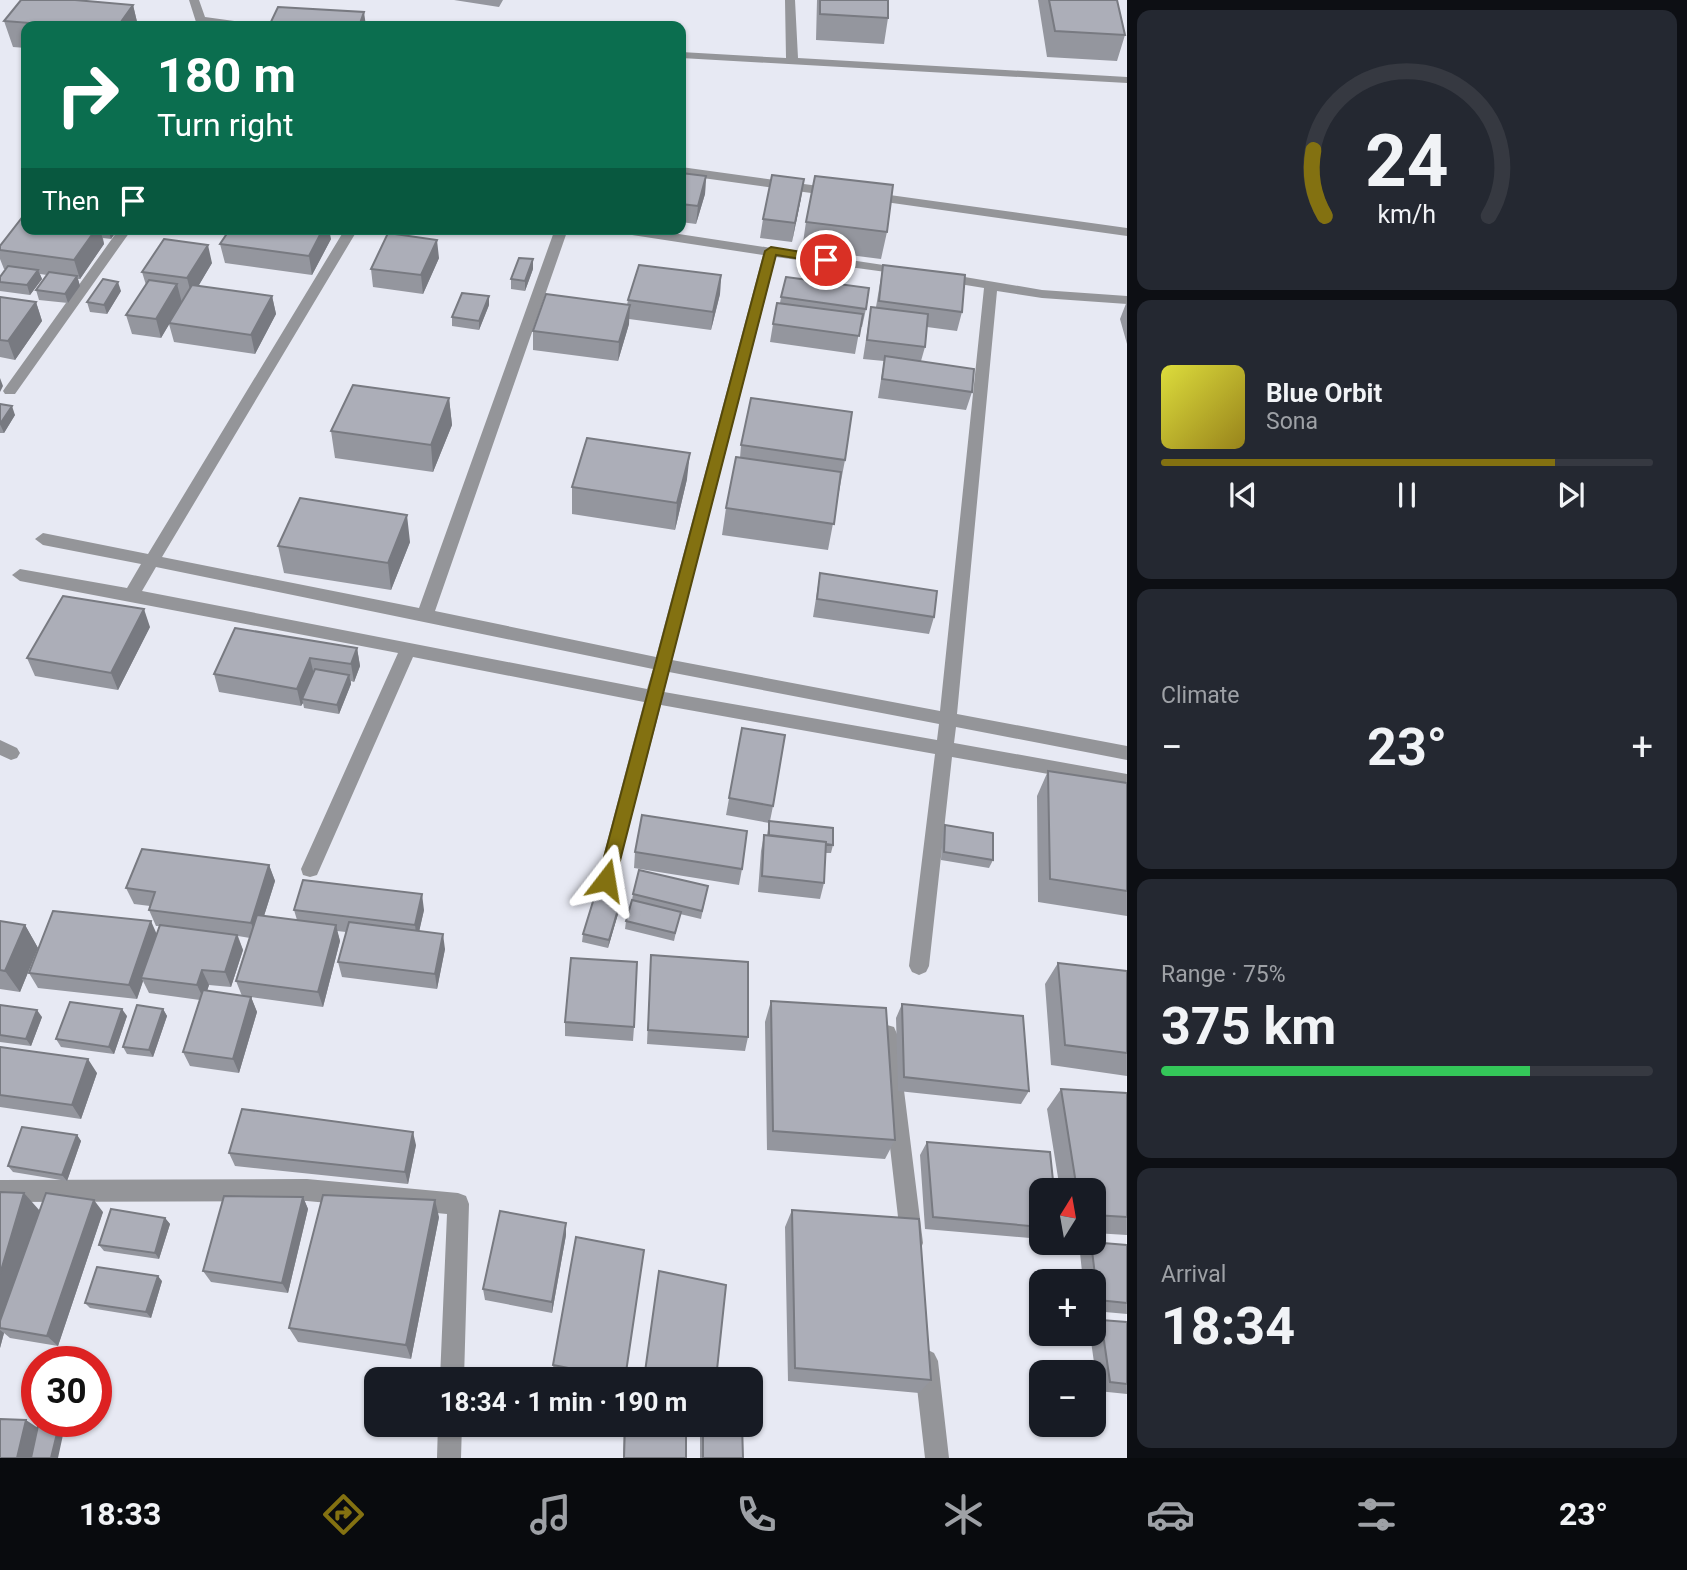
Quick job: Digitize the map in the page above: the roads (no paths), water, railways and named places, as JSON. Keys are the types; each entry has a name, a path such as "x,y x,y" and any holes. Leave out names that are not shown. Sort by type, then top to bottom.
{"street":[{"path":"194,0 200,20 208,21"},
{"path":"790,0 792,62"},
{"path":"686,55 1127,79"},
{"path":"686,172 1127,232"},
{"path":"10,391 122,235"},
{"path":"131,595 348,235"},
{"path":"425,615 560,235"},
{"path":"661,235 1042,294 1127,300"},
{"path":"606,880 771,251"},
{"path":"919,966 948,720 991,285"},
{"path":"43,539 153,559 664,665 1127,753"},
{"path":"20,575 653,697 1127,781"},
{"path":"310,869 408,649"},
{"path":"887,1034 915,1267"},
{"path":"0,1191 307,1191 458,1204 452,1367"},
{"path":"923,1335 937,1458"},
{"path":"449,1458 450,1437"}]}
